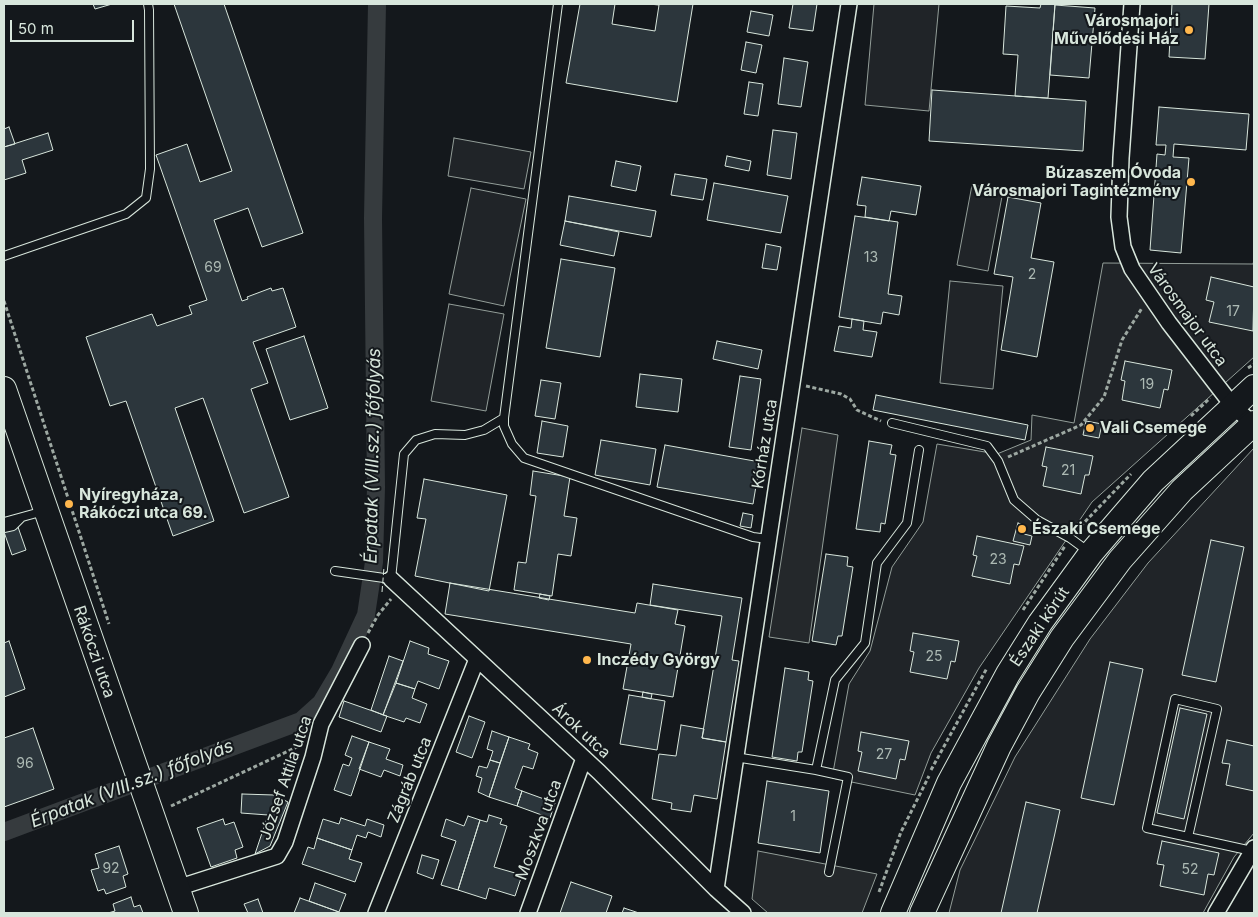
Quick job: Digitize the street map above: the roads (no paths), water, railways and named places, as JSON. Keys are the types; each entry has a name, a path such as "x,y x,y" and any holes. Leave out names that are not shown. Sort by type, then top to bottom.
{"main road":[{"name":"Északi körút","path":"893,913 949,784 984,717 1040,623 1091,553 1153,481 1254,387"},
{"name":"Rákóczi utca","path":"4,390 186,913"},
{"name":"Északi körút","path":"922,913 998,746 1028,692 1062,638 1120,560 1182,490 1254,423"}],"street":[{"name":"Kórház utca","path":"716,889 849,4"},
{"name":"Városmajor utca","path":"1132,4 1121,158 1119,217 1123,247 1132,269 1149,295 1233,406 1254,423"},
{"name":"Árok utca","path":"396,584 584,758 716,889 743,913"},
{"name":"József Attila utca","path":"177,888 277,856 285,842 313,758 321,724 362,645"},
{"name":"Zágráb utca","path":"376,913 477,659"},
{"name":"Moszkva utca","path":"528,913 584,758"},
{"path":"1222,912 1253,850"}],"lane":[{"path":"4,256 126,214 146,198 150,169 148,4"},
{"path":"558,4 504,426 512,444 524,458 753,537 768,539"},
{"path":"335,571 396,584 404,454 416,440 435,434 465,435 484,430 504,418"},
{"path":"892,423 987,446 998,461 1014,500 1037,520 1070,538 1091,553"},
{"path":"816,770 835,680 864,643 877,563 908,522 919,450"},
{"path":"4,522 46,511"},
{"path":"4,528 12,526 23,517"},
{"path":"1188,837 1217,709 1175,699 1147,828 1188,837 1253,850"},
{"path":"735,757 848,777 829,872"}],"waterway":[{"name":"Érpatak (VIII.sz.) főfolyás","path":"4,832 301,721 321,703 340,671 366,615 374,562 376,487 373,218 377,4"}],"place":[{"name":"Városmajori Művelődési Ház","path":"1189,30"},
{"name":"Búzaszem Óvoda Városmajori Tagintézmény","path":"1191,182"},
{"name":"Vali Csemege","path":"1090,428"},
{"name":"Nyíregyháza, Rákóczi utca 69.","path":"69,504"},
{"name":"Északi Csemege","path":"1022,529"},
{"name":"Inczédy György","path":"587,660"}]}
